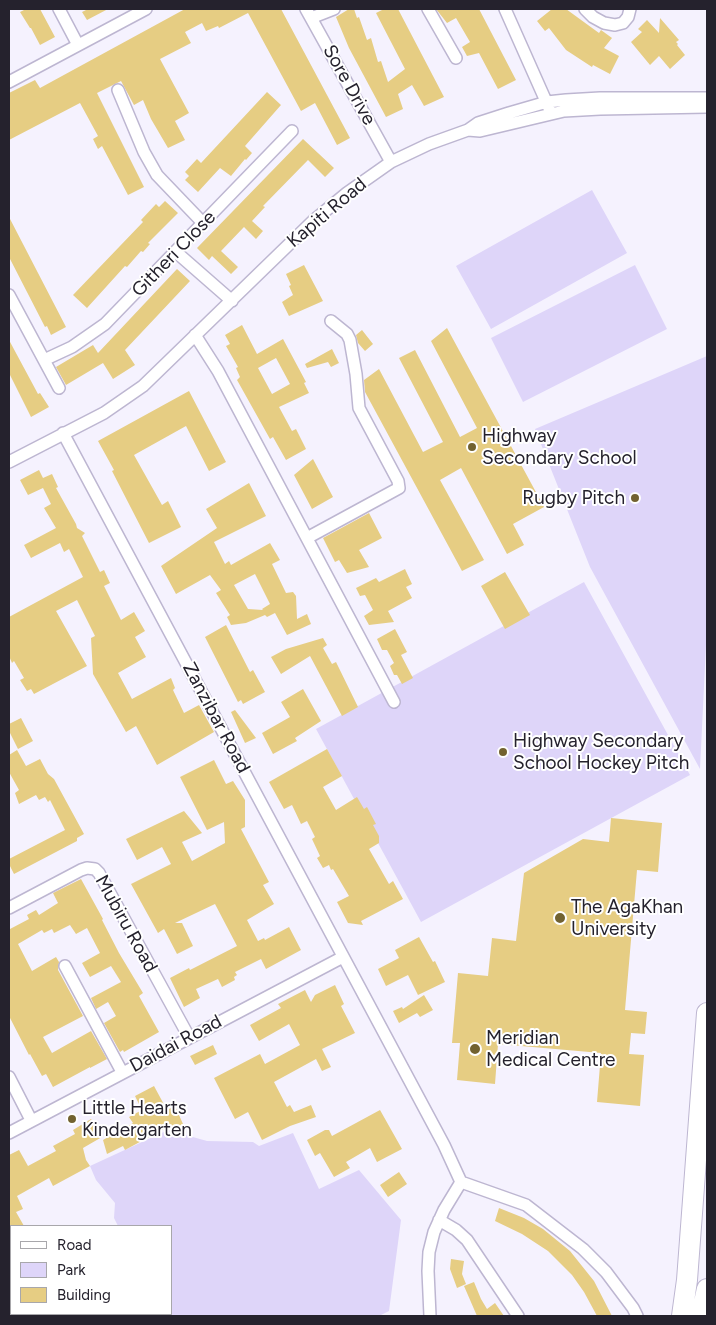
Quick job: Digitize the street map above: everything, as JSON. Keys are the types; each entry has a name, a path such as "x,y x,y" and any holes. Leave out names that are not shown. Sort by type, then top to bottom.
{"highway":[{"path":"682,1316 688,1270 707,1013"},
{"path":"701,1316 707,1289"}],"street":[{"path":"59,9 78,45"},
{"path":"9,82 146,9"},
{"path":"309,13 334,9"},
{"path":"428,9 456,58"},
{"path":"505,9 552,114"},
{"path":"585,9 593,17 614,25 623,24 630,9"},
{"name":"Sore Drive","path":"309,13 391,162"},
{"path":"118,90 144,152 157,175 203,223"},
{"path":"468,130 478,123 494,117 547,102 584,98 678,103 707,98"},
{"name":"Kapiti Road","path":"9,462 125,400 143,386 314,221 347,193 391,162 429,144 468,130 480,131 552,114 580,110 678,103 707,107"},
{"name":"Githeri Close","path":"44,360 72,347 105,324 292,131"},
{"path":"176,252 232,301"},
{"path":"9,295 59,388"},
{"path":"307,538 399,488 398,481 359,408 350,340 347,334 331,321"},
{"path":"195,335 218,371 394,702"},
{"name":"Zanzibar Road","path":"63,434 444,1145 461,1182"},
{"name":"Mubiru Road","path":"9,908 80,870 87,868 95,869 99,873 189,1037"},
{"name":"Daidai Road","path":"9,1133 343,956"},
{"path":"65,966 122,1072"},
{"path":"9,1077 31,1120"},
{"path":"430,1316 429,1252 439,1220 461,1182 526,1205 583,1249 606,1272 637,1316"},
{"path":"439,1220 456,1230 467,1240 518,1316"}],"green space":[{"path":"592,190 627,253 491,329 456,266"},
{"path":"635,265 667,329 523,402 491,338"},
{"name":"Rugby Pitch","path":"707,356 707,624 700,769 590,567 535,429"},
{"name":"Highway Secondary School Hockey Pitch","path":"584,582 690,775 421,922 316,729"},
{"path":"168,1130 207,1141 253,1142 259,1146 293,1133 319,1189 359,1170 401,1220 389,1311 379,1316 170,1316 172,1315 172,1225 118,1225 114,1218 115,1203 96,1180 90,1166"}],"building":[{"path":"26,9 40,9 55,37 40,45 20,12"},
{"path":"88,9 108,9 87,20 82,12"},
{"path":"185,9 281,9 350,138 337,145 315,103 301,111 248,13 219,28 218,26 206,31 202,23 185,32 191,43 160,59 189,113 175,121 185,140 168,148 151,119 143,100 134,105 121,81 97,93 144,187 128,195 102,146 98,149 93,139 98,136 80,103 9,140 9,93 35,80 40,88"},
{"path":"349,9 354,9 357,18 359,17 367,40 371,38 378,62 381,61 388,82 405,69 376,13 384,9 398,9 444,97 424,106 412,85 398,94 403,109 386,117 349,48 336,17"},
{"path":"436,9 479,9 516,80 498,89 479,53 467,56 462,47 470,42 456,18 447,23"},
{"path":"552,9 566,9 599,33 601,30 612,38 604,48 619,56 610,74 593,65 592,67 566,50 549,28 545,31 537,21"},
{"path":"660,18 679,40 676,42 677,45 685,55 670,69 659,56 650,65 631,42 642,32 638,29 647,20 659,33"},
{"path":"267,92 281,105 245,146 252,153 231,176 220,168 198,192 185,180 189,176 185,172 197,159 201,163"},
{"path":"303,139 334,168 325,177 308,160 263,206 265,207 252,221 263,231 256,239 244,227 221,251 238,267 231,274 212,256 209,260 197,248"},
{"path":"165,201 178,213 148,243 150,244 143,252 141,251 127,267 125,266 87,308 73,295 143,222 141,220 156,204 159,207"},
{"path":"9,217 66,327 51,335 9,257"},
{"path":"304,265 323,301 289,316 282,302 293,295 286,274"},
{"path":"177,269 190,281 125,350 135,365 113,379 103,363 66,385 56,367 93,345 98,353"},
{"path":"242,325 257,354 283,339 306,382 304,383 309,393 279,407 292,431 296,429 306,449 286,460 273,437 270,439 237,380 240,377 236,368 238,367 226,346 230,344 225,335","holes":["276,358 290,384 272,394 258,368"]},
{"name":"Highway Secondary School","path":"447,328 544,507 513,524 524,545 507,554 461,468 440,480 484,560 462,571 365,392 364,380 379,369 423,452 443,442 399,358 415,350 460,437 477,428 431,341"},
{"path":"362,330 373,344 365,351 358,343 356,335"},
{"path":"9,340 38,394 40,393 49,407 31,417 9,373"},
{"path":"332,349 339,363 331,367 328,362 307,368 305,364"},
{"path":"189,391 226,462 209,471 186,426 134,455 162,505 168,501 181,527 149,543 98,441"},
{"path":"313,459 333,497 312,509 294,475"},
{"path":"39,470 43,478 52,474 58,487 56,488 77,528 85,533 82,536 100,572 104,570 110,583 104,586 121,620 134,612 145,631 135,637 146,657 118,673 132,699 171,678 175,688 173,690 184,713 199,705 214,732 157,765 136,726 126,732 93,674 91,638 95,636 77,600 56,611 87,666 34,694 31,689 27,691 20,680 24,678 9,656 9,617 83,577 69,549 64,552 60,543 31,558 24,545 56,528 44,508 51,504 43,488 28,495 20,480"},
{"path":"249,483 266,516 214,542 225,564 229,561 231,565 270,543 280,560 272,564 286,593 293,592 296,596 297,619 307,614 311,624 287,635 275,613 246,623 231,625 227,617 230,615 216,593 221,590 210,575 176,594 161,566 217,528 206,509","holes":["255,574 270,604 263,610 248,609 234,585"]},
{"path":"369,513 382,538 359,550 369,567 347,573 339,560 335,562 323,538"},
{"path":"405,569 412,584 406,587 412,598 388,611 394,622 369,625 364,616 373,610 365,595 360,596 356,588 376,578 379,582"},
{"path":"505,572 530,615 505,629 481,586"},
{"path":"226,625 250,672 253,670 265,692 243,704 241,700 238,702 205,637"},
{"path":"395,629 407,652 401,655 413,678 402,684 397,675 394,675 390,666 394,663 387,650 382,650 377,639"},
{"path":"323,638 327,645 323,648 332,664 336,662 358,707 342,716 310,656 281,674 271,657 286,649"},
{"path":"303,689 321,721 295,738 297,741 273,754 262,733 290,717 281,702"},
{"path":"235,710 256,738 245,743 231,712"},
{"path":"21,718 33,741 18,749 9,731 9,724"},
{"path":"327,749 342,776 323,787 336,810 357,797 364,809 367,807 376,824 373,825 379,836 379,843 369,849 389,884 393,881 403,899 361,921 363,925 348,923 337,902 349,896 333,869 331,870 329,865 323,868 317,858 320,856 312,839 315,837 307,821 301,824 292,805 284,809 269,782"},
{"path":"17,750 26,766 40,759 48,774 54,779 84,834 77,838 77,841 14,874 9,864 9,859 65,830 50,800 48,802 45,797 39,800 36,795 19,804 15,793 19,790 9,772 9,755"},
{"path":"214,760 226,784 233,781 245,800 245,827 241,829 269,882 263,885 274,904 247,920 258,941 264,938 265,940 289,927 301,950 266,969 261,959 235,972 237,975 234,977 235,980 222,987 218,979 196,989 200,998 184,1007 170,978 237,946 215,904 175,923 182,923 193,946 177,954 164,929 158,933 131,884 171,864 162,847 137,860 126,839 184,811 202,833 182,842 192,861 225,843 224,822 207,830 180,777"},
{"path":"611,818 662,823 658,872 637,870 625,1010 647,1012 645,1034 631,1033 629,1054 644,1055 640,1106 597,1102 601,1053 498,1044 495,1084 457,1080 460,1043 452,1043 458,973 488,976 492,938 516,941 524,873 583,839 609,842"},
{"path":"81,879 119,953 143,993 139,996 159,1032 124,1052 123,1050 120,1052 104,1023 116,1016 108,1002 96,1009 91,998 121,982 111,966 90,977 82,963 100,953 87,928 76,934 70,925 54,933 52,929 44,933 42,930 18,944 32,971 56,957 59,962 58,970 83,1016 43,1037 52,1053 91,1031 107,1059 53,1087 46,1074 42,1076 9,1016 9,926 10,929 29,919 27,915 36,910 39,915 58,903 53,893"},
{"path":"419,937 433,962 435,961 445,982 418,995 408,975 386,986 378,969 399,958 395,950"},
{"path":"335,985 344,1004 341,1006 355,1033 322,1049 331,1067 322,1071 316,1059 274,1082 287,1107 290,1105 294,1112 311,1105 316,1117 290,1126 262,1140 248,1112 235,1119 214,1078 260,1054 265,1064 300,1045 289,1024 259,1041 250,1025 281,1008 278,1004 305,990 311,1002 315,995"},
{"path":"424,995 433,1010 420,1017 417,1013 399,1023 393,1011 402,1007 403,1009"},
{"path":"213,1045 217,1054 195,1065 190,1056"},
{"path":"154,1086 167,1110 175,1106 183,1124 173,1129 171,1125 125,1150 123,1146 107,1154 103,1140 133,1123 129,1117 142,1110 135,1096"},
{"path":"380,1110 402,1149 377,1162 370,1148 346,1162 350,1168 334,1177 320,1153 315,1156 307,1140 325,1130 329,1130 332,1136"},
{"path":"91,1119 102,1137 83,1148 86,1160 90,1166 53,1186 49,1178 17,1196 23,1209 16,1212 23,1225 9,1226 9,1155 19,1150 28,1166 56,1151 53,1146 75,1134 73,1130"},
{"path":"399,1172 407,1184 388,1197 380,1185"},
{"path":"499,1208 524,1218 543,1229 570,1251 594,1281 612,1316 597,1316 572,1275 548,1251 522,1234 495,1221"},
{"path":"451,1259 464,1261 462,1274 466,1284 457,1288 450,1269"},
{"path":"474,1282 487,1309 495,1303 504,1316 477,1316 464,1286"}],"place":[{"name":"Highway Secondary School","path":"472,447"},
{"name":"Rugby Pitch","path":"635,498"},
{"name":"Highway Secondary School Hockey Pitch","path":"503,752"},
{"name":"The AgaKhan University","path":"560,918"},
{"name":"Meridian Medical Centre","path":"475,1049"},
{"name":"Little Hearts Kindergarten","path":"72,1119"}]}
